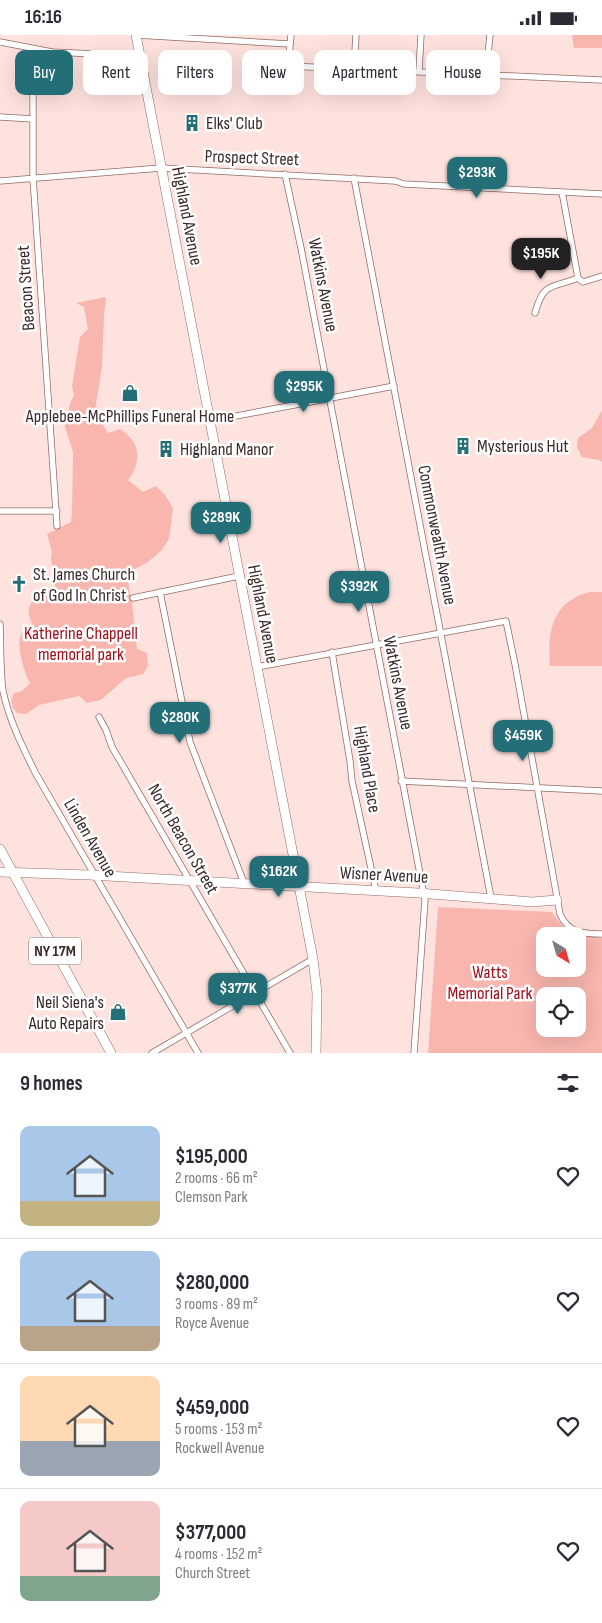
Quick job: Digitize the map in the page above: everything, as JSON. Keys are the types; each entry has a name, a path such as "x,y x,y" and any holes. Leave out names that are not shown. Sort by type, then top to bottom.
{"street":[{"path":"136,35 290,44"},
{"name":"Highland Avenue","path":"136,35 139,50"},
{"path":"290,35 288,66 314,67"},
{"path":"355,50 356,35"},
{"path":"419,71 421,35"},
{"path":"488,50 490,35"},
{"path":"0,42 42,50"},
{"path":"416,71 426,71"},
{"path":"500,75 551,79 601,79"},
{"name":"Beacon Street","path":"33,95 33,178 57,526"},
{"name":"Highland Avenue","path":"147,95 313,959 317,993 316,1053"},
{"path":"0,117 33,119"},
{"name":"Prospect Street","path":"0,181 161,168 354,178 395,181 404,184 602,194"},
{"name":"Watkins Avenue","path":"285,174 301,248 425,900 414,1053"},
{"name":"Commonwealth Avenue","path":"354,178 491,898"},
{"path":"562,192 578,278 584,282 602,276"},
{"path":"534,313 539,297 546,289 578,278"},
{"path":"210,421 394,386"},
{"path":"0,511 56,511"},
{"path":"133,598 239,576"},
{"path":"160,592 190,742 244,883"},
{"path":"257,667 506,621 560,914 566,925 576,931 602,934"},
{"name":"Linden Avenue","path":"0,624 3,689 8,709 20,740 36,774 198,1053"},
{"name":"Highland Place","path":"332,652 352,781 376,891"},
{"name":"North Beacon Street","path":"99,717 112,747 290,1053"},
{"path":"401,781 602,791"},
{"name":"NY 17M","path":"0,849 111,1053"},
{"name":"Wisner Avenue","path":"0,873 94,875 423,893 532,901 557,900"},
{"path":"152,1053 313,959"}],"green space":[{"path":"572,35 602,35 602,48 574,48"},
{"name":"Katherine Chappell memorial park","path":"106,297 102,366 96,404 100,420 108,433 121,429 134,443 137,463 128,480 143,492 156,486 165,495 173,508 169,539 162,550 148,562 131,571 128,581 137,649 147,653 148,666 143,674 126,678 101,700 87,703 79,696 39,705 26,714 17,713 12,703 14,693 22,691 30,683 20,652 21,635 32,623 29,616 30,605 34,600 55,586 51,559 52,552 47,534 71,522 73,452 65,427 74,395 72,386 80,337 88,329 84,307 76,303"},
{"path":"602,410 602,462 582,457 577,447 578,438 592,428"},
{"path":"590,592 602,592 602,666 550,666 551,630 555,620 567,603 577,596"},
{"name":"Watts Memorial Park","path":"438,907 552,912 564,927 536,927 536,977 586,977 586,937 602,938 602,1053 428,1053"}],"place":[{"name":"Elks' Club","path":"192,123"},
{"name":"Applebee-McPhillips Funeral Home","path":"130,393"},
{"name":"Mysterious Hut","path":"463,446"},
{"name":"Highland Manor","path":"166,449"},
{"name":"St. James Church of God In Christ","path":"19,584"},
{"name":"Neil Siena's Auto Repairs","path":"118,1012"}]}
